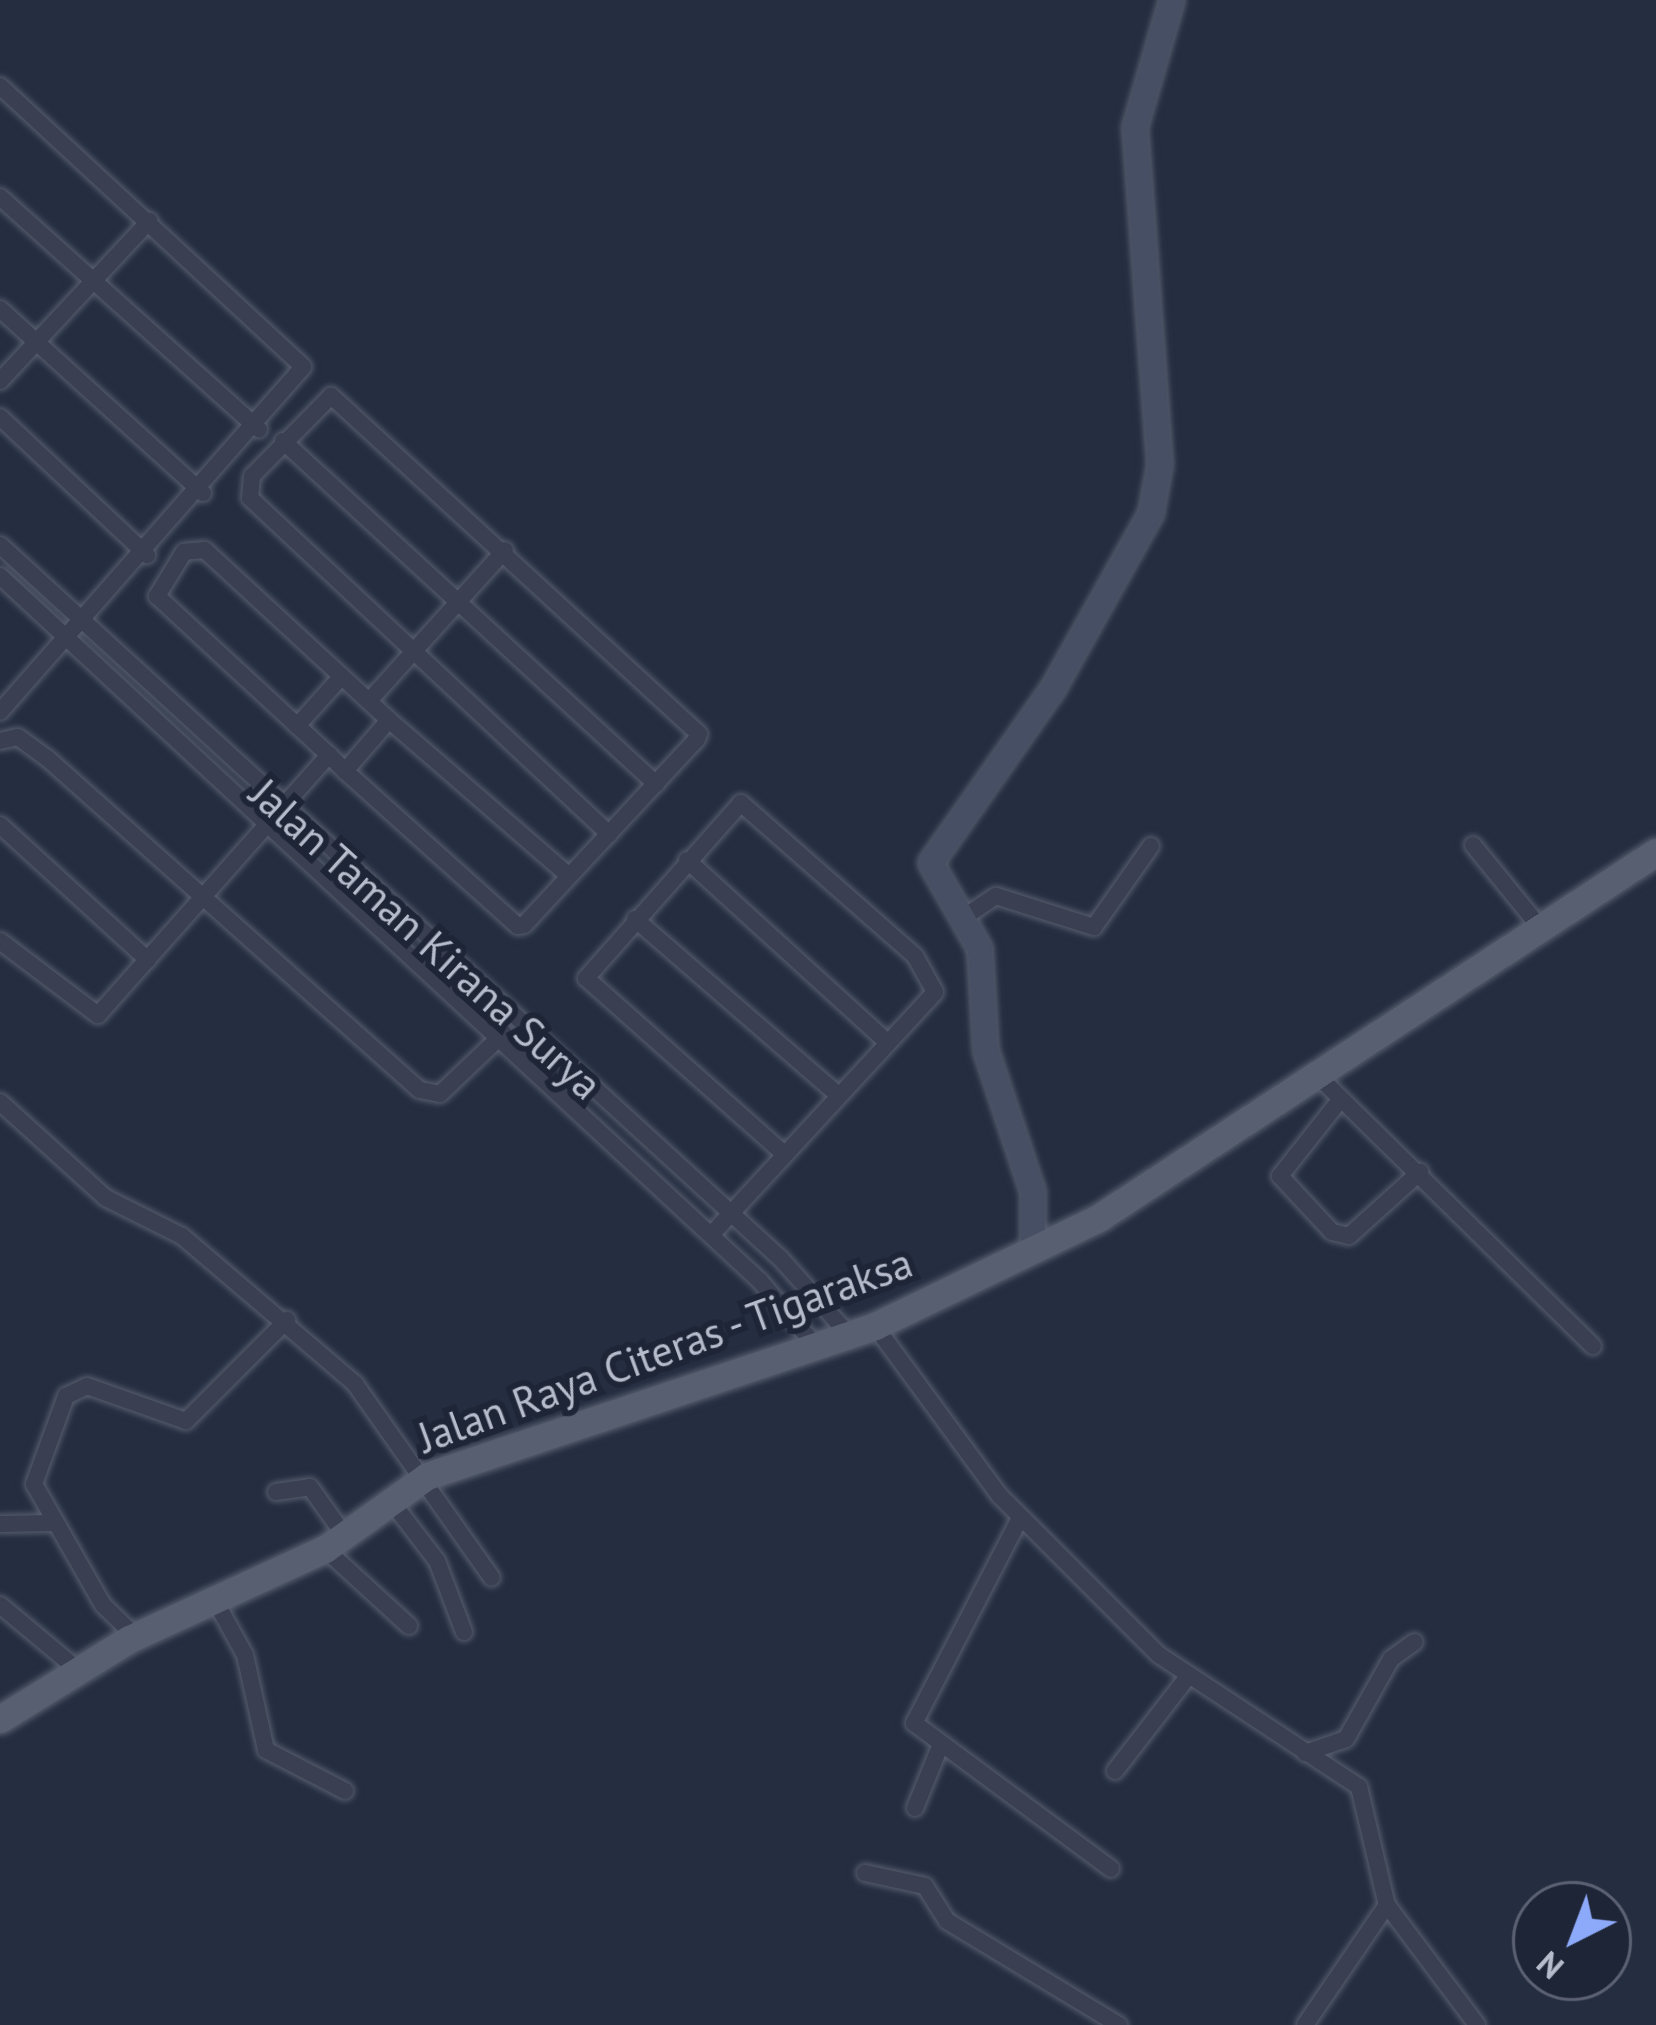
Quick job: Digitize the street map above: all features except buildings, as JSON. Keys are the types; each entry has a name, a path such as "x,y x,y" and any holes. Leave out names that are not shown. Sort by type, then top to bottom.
{"main road":[{"name":"Jalan Raya Citeras - Tigaraksa","path":"0,1718 136,1636 218,1606 335,1543 427,1476 817,1347 1033,1251 1318,1077 1656,852"}],"street":[{"path":"1033,1251 1033,1192 986,1051 980,949 966,916 933,878 934,851 1054,689 1139,545 1158,489 1135,128 1172,0"},
{"path":"0,86 300,357 298,386 0,712"},
{"path":"0,197 259,429"},
{"path":"0,381 149,221"},
{"path":"0,309 203,493"},
{"path":"569,876 389,720 206,550 184,552 157,580 157,596 512,925 569,876 609,834 656,784 698,730 338,397 284,441 252,476 250,498 609,834"},
{"path":"0,418 147,555"},
{"path":"284,441 656,784"},
{"name":"Jalan Taman Kirana Surya","path":"0,545 728,1215 862,1330 1020,1518 1187,1678 1364,1796 1387,1905"},
{"path":"369,701 505,550"},
{"name":"Jalan Taman Kirana Surya","path":"0,576 711,1235 817,1347"},
{"path":"297,726 342,676"},
{"path":"345,771 389,720"},
{"path":"0,741 18,737 47,758 201,901 430,1096 517,1020"},
{"path":"0,941 94,1018 329,755"},
{"path":"711,1235 930,999 934,976 741,802 588,971 589,986 784,1154"},
{"path":"0,824 148,960"},
{"path":"1473,845 1542,930"},
{"path":"966,916 995,896 1094,927 1151,846"},
{"path":"687,860 887,1042"},
{"path":"634,919 838,1096"},
{"path":"1318,1077 1593,1346"},
{"path":"1340,1100 1280,1176 1332,1232 1349,1236 1420,1172"},
{"path":"0,1102 106,1198 154,1216 287,1320 427,1476 492,1578"},
{"path":"136,1636 51,1523 34,1467 69,1391 87,1386 186,1420 287,1320"},
{"path":"276,1492 310,1487 335,1543 409,1626"},
{"path":"392,1501 437,1561 464,1632"},
{"path":"1020,1518 914,1718 940,1749 1112,1869"},
{"path":"0,1524 51,1523"},
{"path":"0,1605 78,1670"},
{"path":"218,1606 245,1655 266,1750 345,1792"},
{"path":"1304,1753 1346,1739 1391,1659 1414,1642"},
{"path":"1114,1771 1187,1678"},
{"path":"914,1808 940,1749"},
{"path":"865,1873 926,1886 947,1921 1119,2025"},
{"path":"1315,2022 1387,1905 1477,2025"}]}
